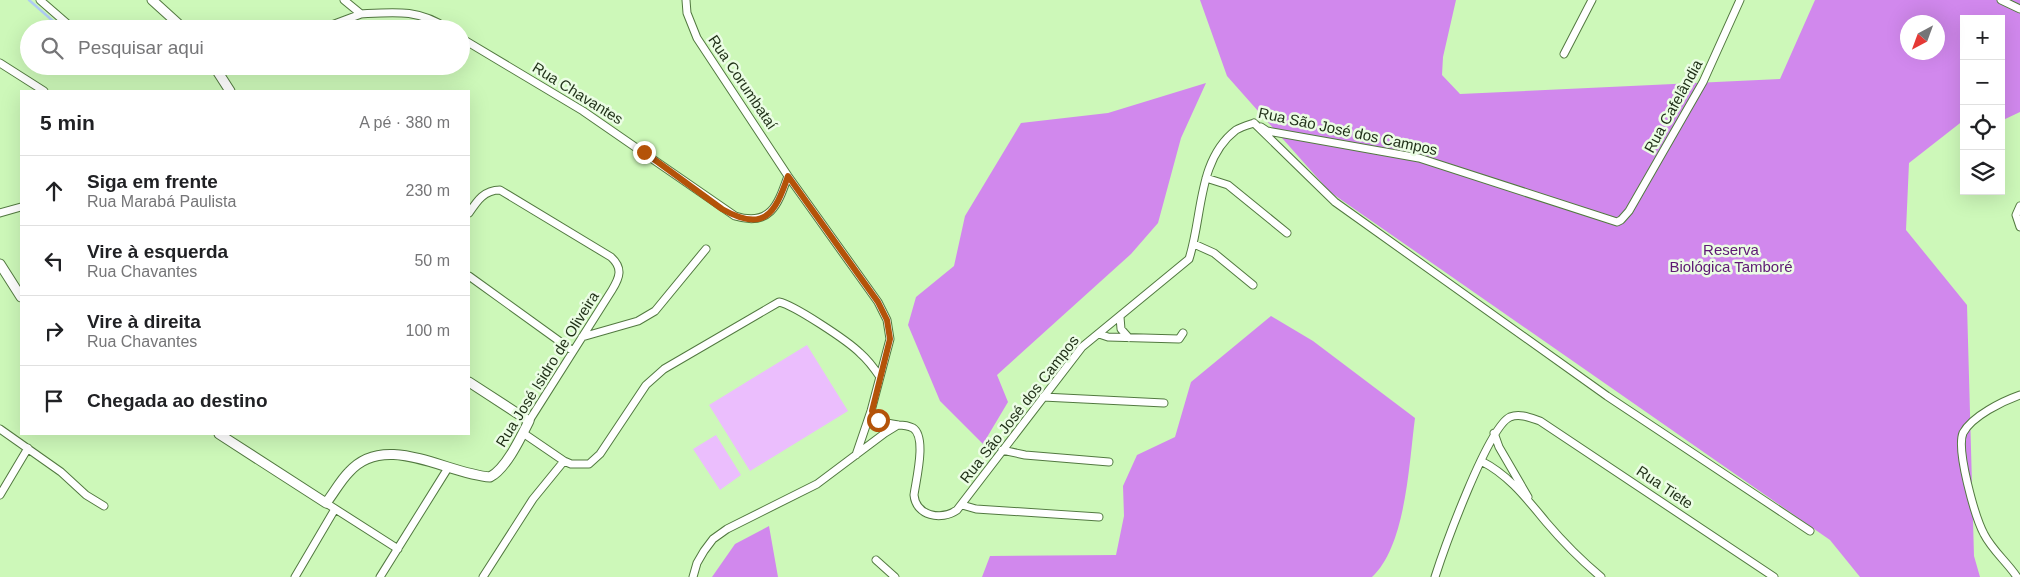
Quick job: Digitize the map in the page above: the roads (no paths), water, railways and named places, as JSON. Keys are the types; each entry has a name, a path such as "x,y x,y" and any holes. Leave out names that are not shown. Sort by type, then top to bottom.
{"street":[{"path":"40,0 62,20"},
{"path":"152,0 174,20"},
{"path":"344,0 361,14"},
{"name":"Rua Corumbataí","path":"686,0 688,13 697,38 788,176 878,302 887,320 890,339 872,411 856,455"},
{"path":"1564,54 1592,0"},
{"name":"Rua Cafelândia","path":"1621,220 1629,210 1704,82 1740,0"},
{"path":"2001,0 2020,9"},
{"path":"345,20 361,14 414,13 434,20"},
{"name":"Rua Chavantes","path":"470,43 583,111 735,216 756,220 772,211 778,204 788,176"},
{"path":"0,63 42,90"},
{"path":"220,75 229,90"},
{"path":"1254,122 1335,202 1607,396 1810,531"},
{"name":"Rua São José dos Campos","path":"872,411 882,422 913,428 920,438 915,501 920,509 929,514 949,515 962,505 1082,347 1189,259 1194,244 1206,178 1210,166 1223,142 1238,129 1254,122 1267,131 1419,158 1609,221 1617,222 1621,220"},
{"path":"1206,178 1228,184 1287,233"},
{"name":"Rua José Isidro de Oliveira","path":"326,503 349,472 368,457 380,454 401,455 430,461 448,468 490,477 495,475 504,464 617,282 620,272 617,263 603,252 500,190 493,190 481,197 470,212"},
{"path":"2020,206 2016,215 2020,227"},
{"path":"0,213 20,207"},
{"path":"1194,244 1214,253 1253,285"},
{"path":"582,337 646,317 664,302 706,249"},
{"path":"0,264 20,296"},
{"path":"470,277 573,351"},
{"path":"523,433 564,461 571,464 589,464 595,460 646,385 655,376 779,302 794,308 849,343 871,364 880,377"},
{"path":"1120,317 1121,329 1129,338"},
{"path":"1099,334 1108,337 1179,339 1183,333"},
{"path":"470,383 529,421"},
{"path":"2017,577 1988,542 1976,514 1964,463 1962,438 1967,428 1988,410 2020,394"},
{"path":"1043,397 1164,403"},
{"name":"Rua Tiete","path":"1494,433 1509,418 1518,416 1540,421 1774,577"},
{"path":"693,577 697,563 704,551 713,540 727,529 817,484 898,425"},
{"path":"0,429 62,472 86,495 104,506"},
{"path":"1435,577 1444,548 1494,433"},
{"path":"1494,433 1498,447 1532,503"},
{"path":"221,435 398,549"},
{"path":"0,495 28,448"},
{"path":"1002,450 1025,455 1109,462"},
{"path":"483,577 533,499 564,461"},
{"path":"1481,462 1497,470 1532,503 1574,552 1602,577"},
{"path":"380,577 448,468"},
{"path":"962,505 982,509 1100,517"},
{"path":"295,577 335,509"},
{"path":"876,560 895,577"}],"waterway":[{"path":"29,0 52,20"}],"park label":[{"name":"Reserva Biológica Tamboré","path":"1731,258"}]}
